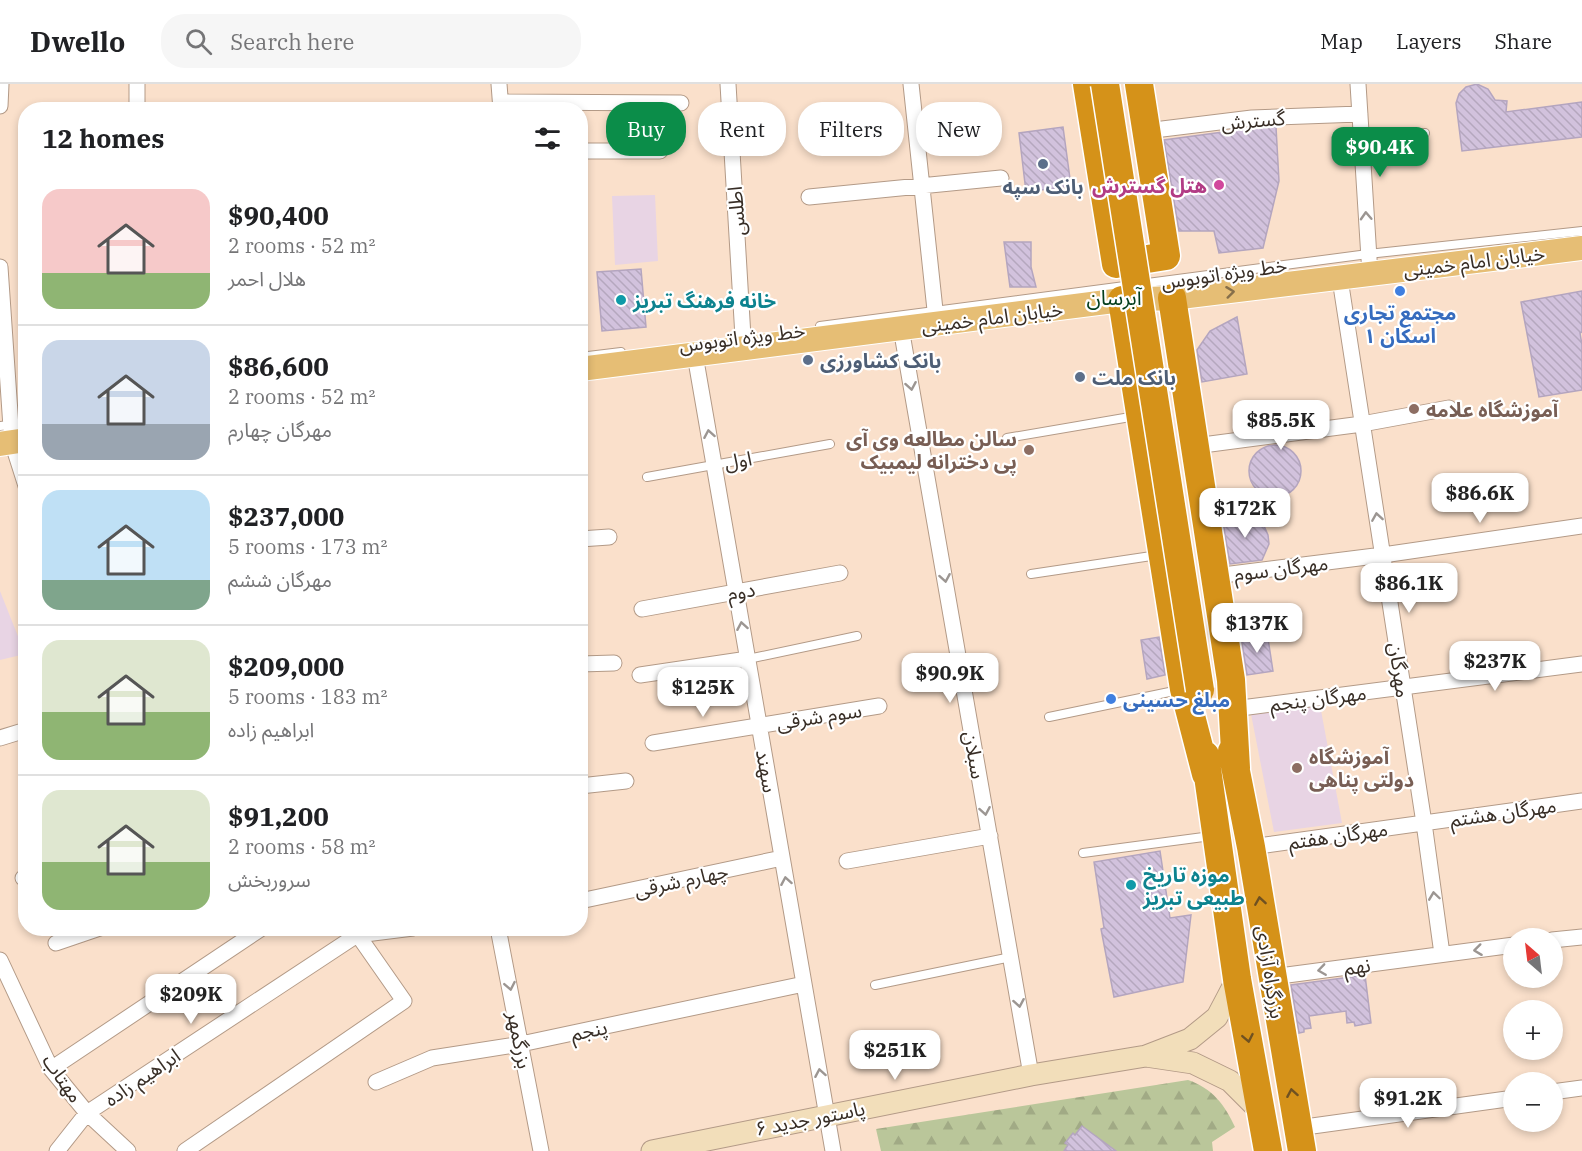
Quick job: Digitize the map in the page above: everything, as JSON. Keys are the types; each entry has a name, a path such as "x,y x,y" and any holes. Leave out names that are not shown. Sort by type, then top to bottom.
{"highway":[{"path":"1087,84 1116,264 1166,256 1139,84"},
{"path":"1105,84 1208,694"},
{"path":"1121,84 1208,694"},
{"path":"1104,189 1114,204 1130,206 1150,201 1155,186"},
{"path":"1172,298 1231,680 1208,694"},
{"path":"1122,300 1162,555 1208,694"},
{"path":"1150,478 1158,464 1175,456 1189,460 1197,457"},
{"name":"بزرگراه آزادی","path":"1208,694 1236,768 1300,1140"},
{"name":"بزرگراه آزادی","path":"1208,694 1206,774 1237,979 1263,1113 1268,1151"}],"main road":[{"name":"خیابان امام خمینی","path":"588,368 695,355 743,340 901,328 934,317 1122,300 1172,298 1340,279 1369,264 1582,248"},
{"name":"پاستور جدید ۶","path":"652,1151 827,1114 1146,1056 1190,1039 1217,1017 1237,979"},
{"name":"پاستور جدید ۶","path":"1146,1056 1193,1063 1230,1081 1263,1113"}],"street":[{"path":"0,106 1,84"},
{"path":"136,102 137,84"},
{"path":"499,84 501,102"},
{"name":"اطلس","path":"728,84 743,340"},
{"path":"911,84 934,317"},
{"path":"1358,84 1360,114 1365,138 1369,264"},
{"path":"588,105 606,104"},
{"name":"گسترش","path":"1146,131 1252,118 1360,114"},
{"path":"588,151 606,151"},
{"path":"809,197 1001,178"},
{"path":"0,267 12,433 18,456"},
{"name":"مهرگان","path":"1340,279 1442,954"},
{"name":"سبلان","path":"901,328 1032,1075"},
{"name":"سهند","path":"695,355 833,1151"},
{"path":"1197,457 1449,408"},
{"name":"مهرگان سوم","path":"1215,576 1383,555 1582,526"},
{"path":"588,538 609,537"},
{"name":"دوم","path":"642,609 840,573"},
{"path":"640,675 748,659"},
{"path":"588,664 614,663"},
{"name":"مهرگان پنجم","path":"1208,694 1403,688 1582,664"},
{"name":"سوم شرقی","path":"652,743 879,706"},
{"path":"0,738 18,732"},
{"path":"588,785 626,781"},
{"name":"مهرگان هشتم","path":"1424,823 1582,801"},
{"name":"مهرگان هفتم","path":"1251,847 1424,823"},
{"path":"847,861 990,836"},
{"name":"چهارم شرقی","path":"588,899 782,858"},
{"path":"56,943 77,936"},
{"path":"51,1069 250,936"},
{"name":"ابراهیم زاده","path":"57,1151 87,1113 349,936"},
{"path":"185,1151 404,1001 358,936"},
{"name":"بزرگمهر","path":"500,936 541,1151"},
{"path":"1563,939 1582,937"},
{"name":"نهم","path":"1272,977 1503,946"},
{"name":"مهتاب","path":"0,960 51,1069 87,1113 128,1151"},
{"name":"پنجم","path":"376,1082 432,1058 521,1044 804,984"},
{"path":"1563,1091 1582,1088"},
{"path":"1300,1140 1503,1100"}],"lane":[{"path":"1401,135 1425,133"},
{"name":"خط ویژه اتوبوس","path":"811,328 934,317 1369,264 1582,231"},
{"path":"588,356 627,351"},
{"path":"1008,438 1140,415"},
{"name":"اول","path":"647,477 830,444"},
{"path":"1031,574 1162,555"},
{"path":"748,659 857,636"},
{"path":"1049,717 1208,694"},
{"path":"1083,853 1215,835"},
{"path":"875,985 1011,957"}],"shaded area":[{"path":"655,195 658,261 615,265 612,196"},
{"path":"0,591 18,636 18,656 0,660"},
{"name":"آموزشگاه دولتی پناهی","path":"1320,705 1342,823 1274,832 1251,714"}],"green space":[{"path":"1188,1080 1217,1098 1235,1127 1212,1142 1213,1151 881,1151 876,1129"}],"building":[{"path":"1477,84 1488,89 1495,100 1507,101 1506,112 1582,102 1582,137 1462,151 1456,103 1459,94 1466,87"},
{"path":"1063,127 1071,186 1026,192 1019,133"},
{"name":"هتل گسترش","path":"1276,127 1279,181 1263,248 1219,253 1214,231 1179,231 1164,140"},
{"path":"1004,242 1031,242 1031,267 1036,287 1010,287"},
{"name":"خانه فرهنگ تبریز","path":"641,269 646,327 602,331 597,272"},
{"path":"1582,291 1582,332 1580,333 1582,390 1539,397 1521,302"},
{"path":"1237,317 1247,374 1202,382 1197,350 1210,331"},
{"path":"1270,445 1280,445 1294,452 1301,471 1294,490 1280,497 1270,497 1260,493 1253,486 1249,476 1249,466 1253,456 1260,449"},
{"path":"1240,514 1258,519 1268,535 1269,544 1262,560 1230,564 1223,522"},
{"path":"1267,632 1273,671 1247,675 1241,636"},
{"path":"1159,637 1165,675 1147,679 1141,640"},
{"path":"1160,851 1170,918 1191,915 1183,982 1114,997 1101,929 1104,928 1094,862"},
{"path":"1365,975 1371,1023 1355,1026 1354,1022 1347,1023 1346,1011 1309,1016 1311,1028 1299,1033 1291,985"},
{"path":"1082,1126 1116,1151 1064,1151 1068,1145 1065,1143"}],"place":[{"name":"بانک سپه","path":"1043,164"},
{"name":"هتل گسترش","path":"1219,185"},
{"name":"مجتمع تجاری اسکان ۱","path":"1400,291"},
{"name":"خانه فرهنگ تبریز","path":"621,300"},
{"name":"بانک کشاورزی","path":"808,360"},
{"name":"بانک ملت","path":"1080,377"},
{"name":"آموزشگاه علامه","path":"1414,409"},
{"name":"سالن مطالعه وی آی پی دخترانه لیمبیک","path":"1029,450"},
{"name":"مبلغ حسینی","path":"1111,699"},
{"name":"آموزشگاه دولتی پناهی","path":"1297,768"},
{"name":"موزه تاریخ طبیعی تبریز","path":"1131,885"}],"district":[{"name":"آبرسان","path":"1114,297"}]}
